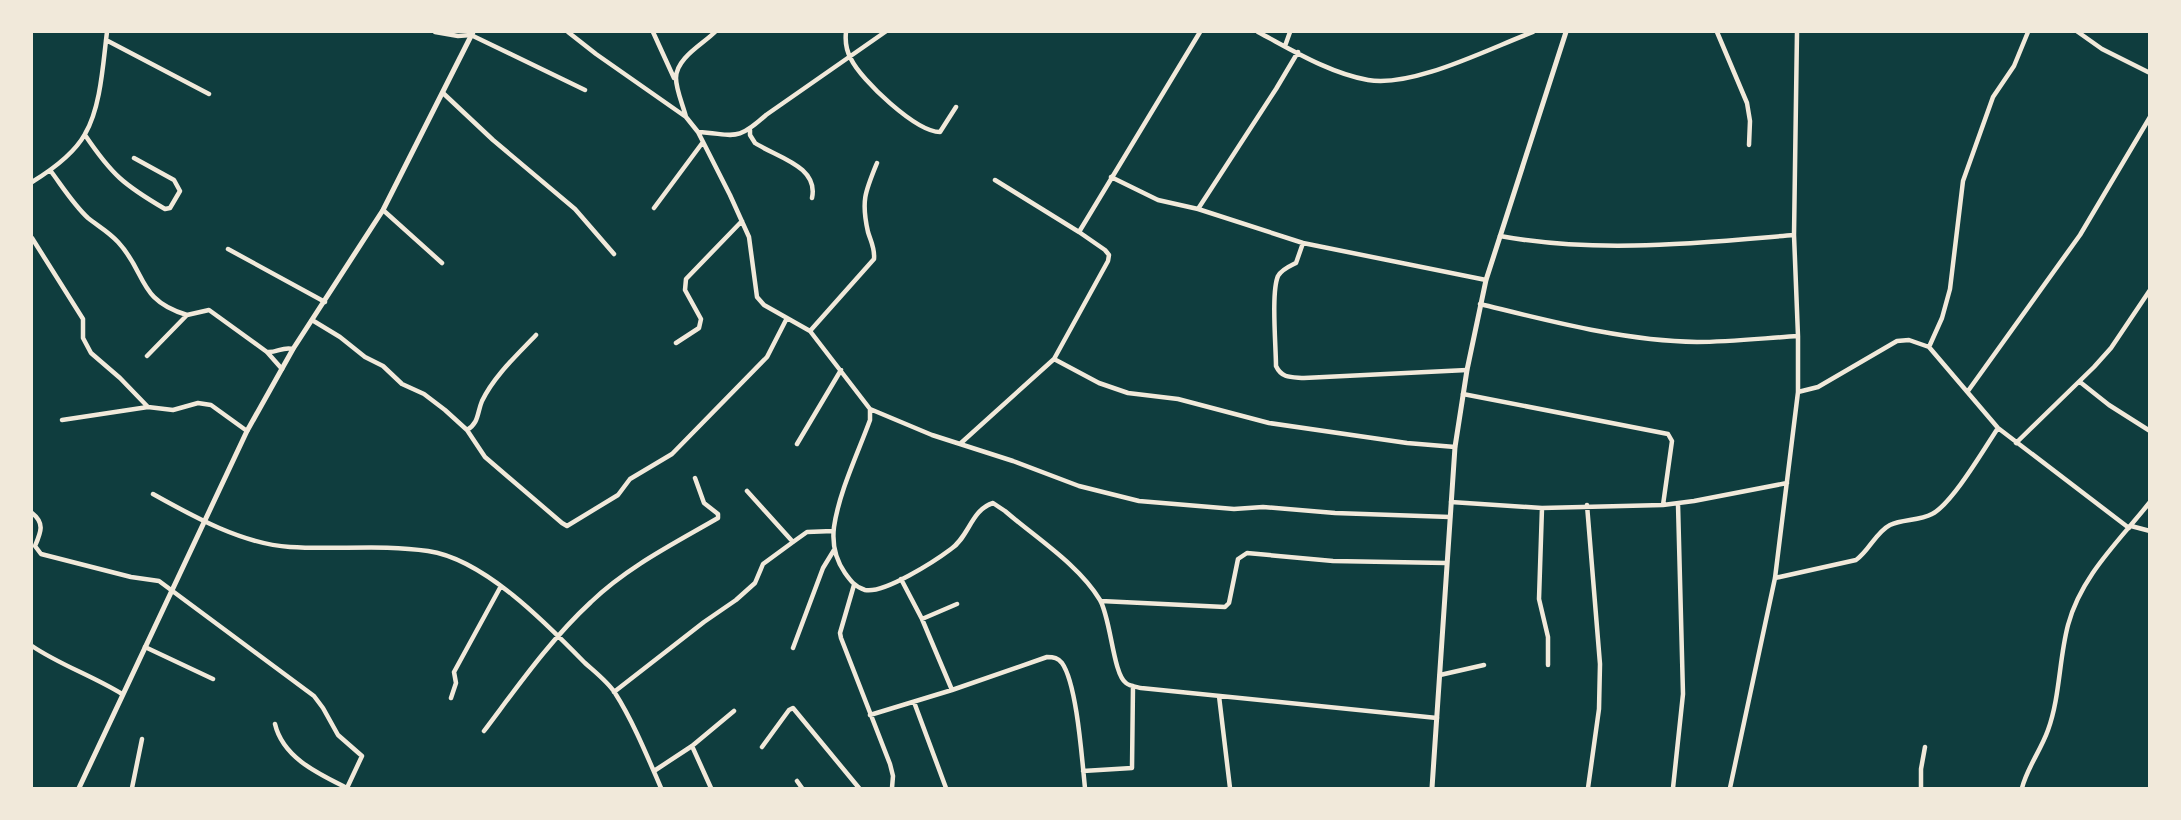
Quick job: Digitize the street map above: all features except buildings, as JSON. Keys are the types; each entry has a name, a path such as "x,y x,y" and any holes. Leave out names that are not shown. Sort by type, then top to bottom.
{"street":[{"path":"32,182 50,170 85,135 101,81 107,32"},
{"path":"435,32 458,36 472,33 585,90"},
{"path":"568,32 686,117 698,132 749,237 757,298 764,305 810,331 870,409 932,435 1079,486 1139,501 1234,509 1263,507 1335,513 1450,517"},
{"path":"653,32 677,82"},
{"path":"686,117 676,75 681,62 715,32"},
{"path":"846,32 845,41 857,69 882,95 917,124 940,132 956,107"},
{"path":"698,132 734,136 750,130 789,99 885,32"},
{"path":"1079,232 1200,32"},
{"path":"1258,32 1348,74 1368,80 1392,81 1414,77 1533,32"},
{"path":"1285,46 1290,32"},
{"path":"1432,789 1455,447 1467,370 1486,280 1566,32"},
{"path":"1717,32 1747,103 1749,145"},
{"path":"1730,789 1775,578 1798,392 1794,234 1797,32"},
{"path":"1929,347 1942,318 1950,289 1963,181 1993,97 2014,66 2028,32"},
{"path":"2078,32 2102,49 2150,73"},
{"path":"82,788 144,646 173,592 247,431 293,349 383,210 472,33"},
{"path":"106,40 209,94"},
{"path":"1198,209 1298,52"},
{"path":"443,93 492,140 575,209 614,254"},
{"path":"1968,391 2080,235 2109,189 2137,134 2150,117"},
{"path":"750,130 755,143 806,173 814,190 812,198"},
{"path":"85,135 116,176 130,188 166,209 170,208 180,191 178,185 174,180 134,158"},
{"path":"654,208 703,142"},
{"path":"810,331 874,258 875,250 863,206 866,189 877,163"},
{"path":"50,170 80,210 119,243 150,294 160,304 187,315 209,310 267,352 282,369"},
{"path":"1111,177 1158,200 1198,209 1303,243 1486,280"},
{"path":"960,443 1054,359 1109,255 1079,232 995,180"},
{"path":"383,210 442,263"},
{"path":"676,343 699,328 701,319 685,290 686,279 742,221"},
{"path":"1500,236 1550,244 1617,245 1703,242 1794,234"},
{"path":"32,238 83,319 83,338 91,353 148,407"},
{"path":"1303,243 1296,263 1277,277 1276,366 1279,372 1286,377 1304,378 1467,370"},
{"path":"228,249 324,302"},
{"path":"2016,443 2080,382 2111,348 2150,290"},
{"path":"1480,304 1585,327 1666,340 1697,342 1798,336"},
{"path":"147,356 187,315"},
{"path":"312,320 383,366 402,384 424,394 467,430 485,457 562,523 570,525 618,495 630,479 640,472 672,454 767,357 787,318"},
{"path":"467,430 477,421 481,402 491,386 536,335"},
{"path":"1798,392 1818,387 1897,341 1909,340 1929,347 1998,428 2016,443 2130,527 2150,531"},
{"path":"267,352 273,353 288,347 293,349"},
{"path":"1054,359 1099,383 1128,393 1178,399 1269,423 1407,443 1455,447"},
{"path":"797,444 841,370"},
{"path":"2080,382 2109,405 2150,431"},
{"path":"1463,394 1668,434 1672,441 1663,505"},
{"path":"62,420 148,407 173,410 204,403 211,405 247,431"},
{"path":"870,409 870,420 836,514 833,530 834,550 842,569 855,585 866,590 879,589 901,579 961,541 976,515 984,506 993,503 1076,571 1101,601 1119,673 1125,683 1219,696 1437,718"},
{"path":"1775,578 1856,560 1865,554 1890,525 1923,519 1936,513 1949,500 1998,428"},
{"path":"485,731 558,635 593,600 620,579 718,518 718,514 704,503 695,478"},
{"path":"1451,502 1542,508 1663,505 1787,483"},
{"path":"747,491 793,542"},
{"path":"153,494 203,522 265,543 289,547 381,547 438,553 471,566 501,586 558,635 614,692 661,789"},
{"path":"2022,789 2026,773 2049,729 2067,631 2075,605 2091,575 2150,502"},
{"path":"1673,789 1684,694 1678,504"},
{"path":"1587,505 1600,664 1599,709 1588,789"},
{"path":"1542,508 1539,599 1548,637 1548,665"},
{"path":"32,513 41,522 42,529 35,546 41,554 159,582 319,702 338,735 362,756 347,789 302,763 281,741 275,724"},
{"path":"614,692 736,600 755,583 758,570 763,564 807,532 833,530"},
{"path":"793,648 823,568 834,550"},
{"path":"1101,601 1225,607 1229,603 1238,559 1247,553 1333,561 1446,562"},
{"path":"901,579 922,619 952,690"},
{"path":"855,585 840,633 890,764 894,776 892,789"},
{"path":"451,698 456,683 454,672 501,586"},
{"path":"922,619 957,604"},
{"path":"32,646 122,694"},
{"path":"144,646 214,679"},
{"path":"870,715 1036,660 1055,657 1067,673 1086,789"},
{"path":"1440,675 1484,665"},
{"path":"1083,771 1132,768 1133,686"},
{"path":"1219,696 1230,789"},
{"path":"914,702 946,789"},
{"path":"762,747 793,708 859,789"},
{"path":"653,771 692,746 734,711"},
{"path":"132,789 142,739"},
{"path":"692,746 711,789"},
{"path":"1921,789 1925,747"},
{"path":"797,781 802,789"}]}
